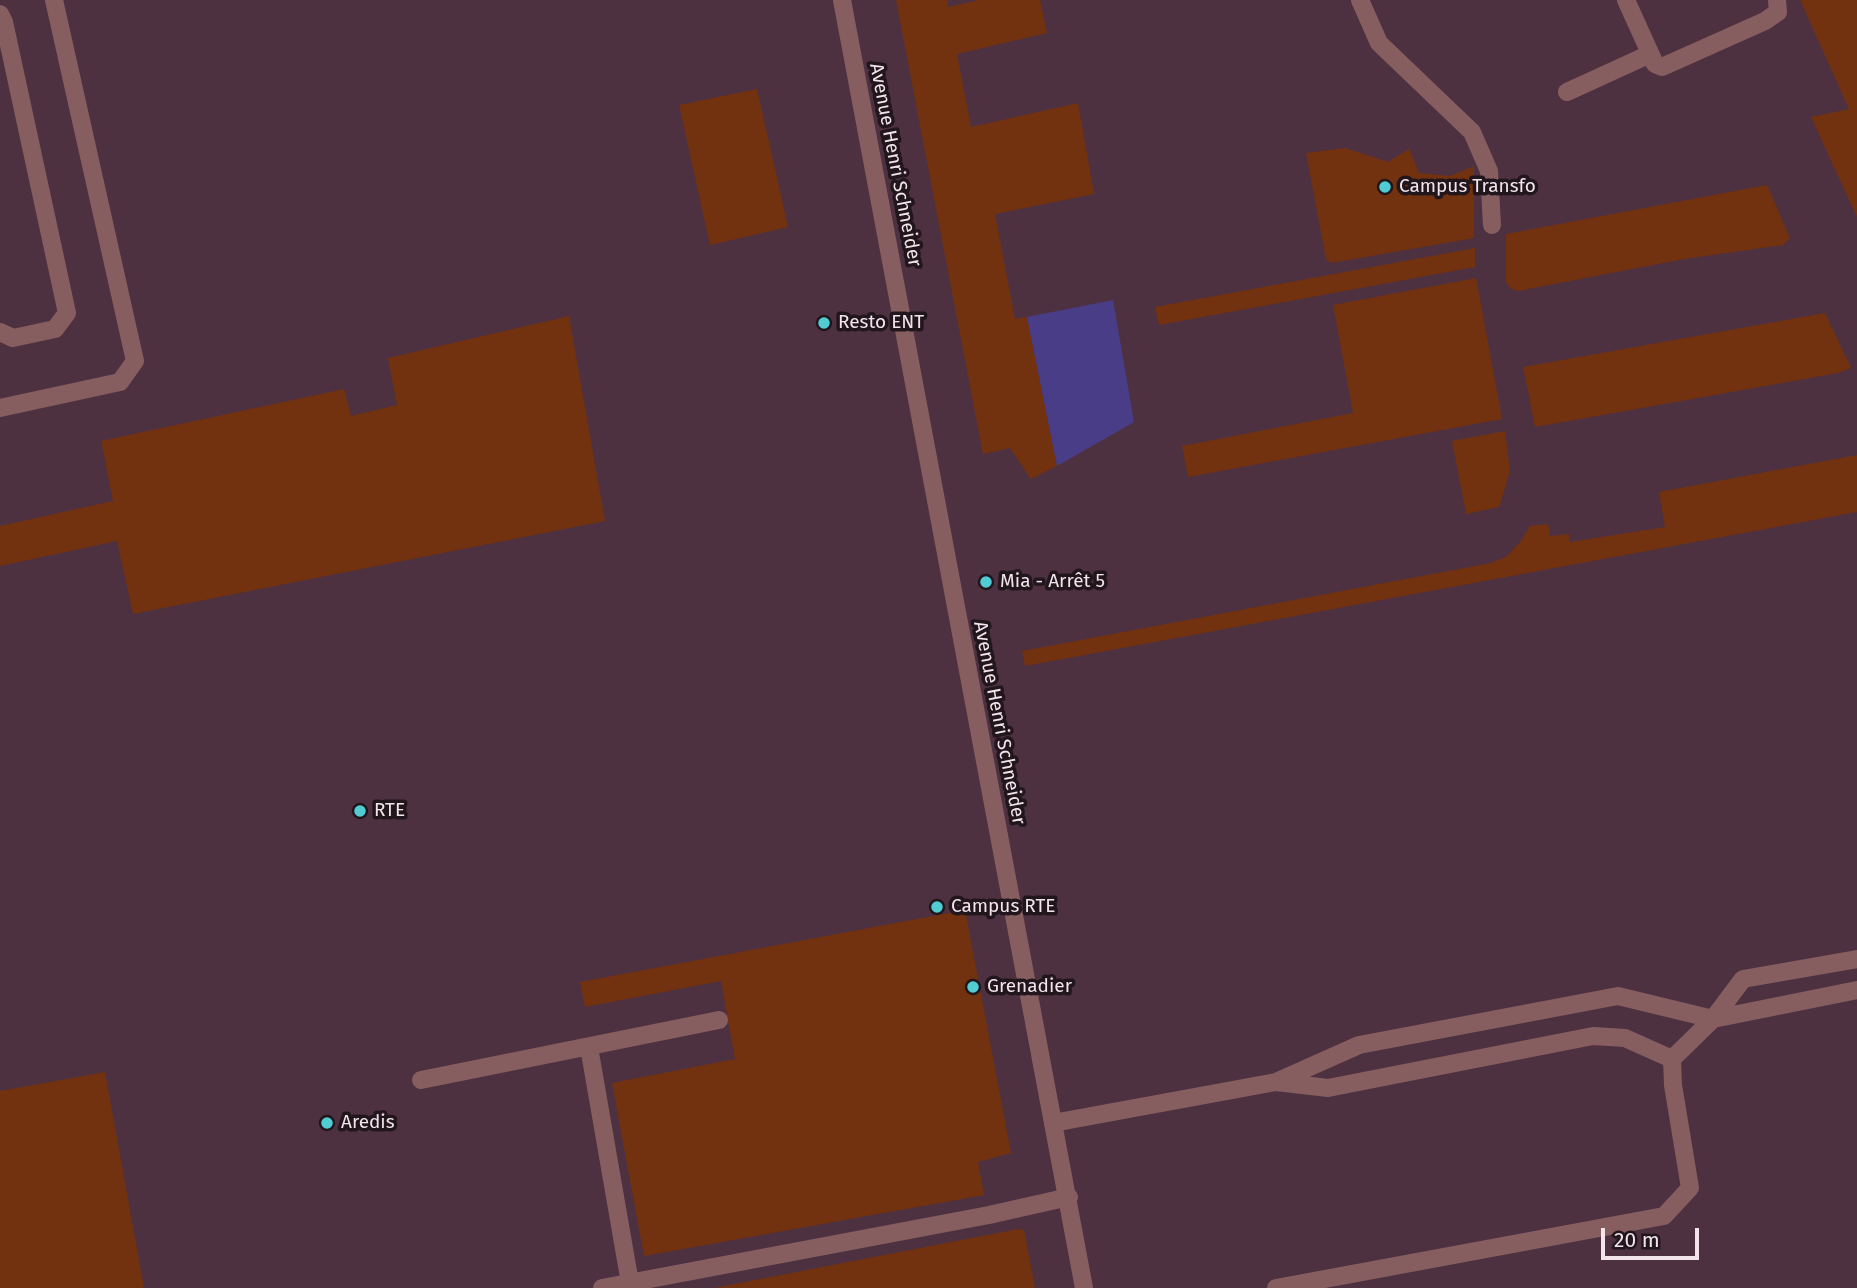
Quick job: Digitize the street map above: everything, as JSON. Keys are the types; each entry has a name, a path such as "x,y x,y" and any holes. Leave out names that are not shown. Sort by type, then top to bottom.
{"street":[{"path":"0,408 120,382 135,361 54,0"},
{"name":"Avenue Henri Schneider","path":"842,0 1084,1288"},
{"path":"1360,0 1379,43 1472,132 1489,171 1492,225"},
{"path":"1628,1 1655,64 1662,67 1765,21 1777,12 1777,0"},
{"path":"0,14 4,22 67,313 55,329 13,338 0,332"},
{"path":"1567,92 1650,54"},
{"path":"1276,1288 1664,1216 1690,1188 1673,1085 1672,1059 1713,1019 1742,979 1857,959"},
{"path":"1054,1123 1276,1082 1359,1045 1618,996 1713,1019 1857,990"},
{"path":"421,1080 719,1020"},
{"path":"1276,1082 1328,1088 1593,1036 1625,1038 1672,1059"},
{"path":"589,1047 630,1283"},
{"path":"602,1288 989,1215 1069,1197"}],"shaded area":[{"path":"0,0 1857,0 1857,1288 0,1288"},
{"path":"896,0 947,0 948,7 979,0 1040,0 1047,33 957,54 971,127 1078,103 1094,194 995,214 1015,319 1027,317 1057,466 1031,479 1010,448 983,454"},
{"path":"1800,0 1857,0 1857,217 1811,117 1849,109"},
{"path":"757,89 788,227 710,245 679,105"},
{"path":"1345,148 1388,162 1409,149 1419,173 1450,176 1474,166 1474,238 1331,263 1326,259 1306,153"},
{"path":"1767,185 1790,238 1783,245 1684,259 1518,291 1510,288 1506,282 1506,234"},
{"path":"1475,248 1475,267 1159,325 1155,307"},
{"path":"1476,278 1502,419 1188,477 1182,446 1353,413 1333,305"},
{"path":"1113,300 1134,422 1057,466 1027,317"},
{"path":"1825,313 1851,368 1838,373 1535,427 1523,367"},
{"path":"569,316 605,521 133,614 117,541 0,566 0,526 113,501 101,441 344,389 351,416 397,405 388,358"},
{"path":"1505,431 1510,471 1499,507 1466,514 1452,441"},
{"path":"1857,455 1857,512 1025,666 1022,651 1491,563 1507,556 1530,526 1548,524 1550,536 1569,534 1570,542 1665,527 1659,492"},
{"path":"965,910 1011,1153 978,1162 984,1195 644,1256 612,1083 735,1059 721,981 585,1007 580,982"},
{"path":"105,1072 144,1288 0,1288 0,1091"},
{"path":"1024,1230 1035,1288 714,1288"}],"place":[{"name":"Campus Transfo","path":"1385,187"},
{"name":"Resto ENT","path":"824,323"},
{"name":"Mia - Arrêt 5","path":"986,582"},
{"name":"RTE","path":"360,811"},
{"name":"Campus RTE","path":"937,907"},
{"name":"Grenadier","path":"973,987"},
{"name":"Aredis","path":"327,1123"}]}
